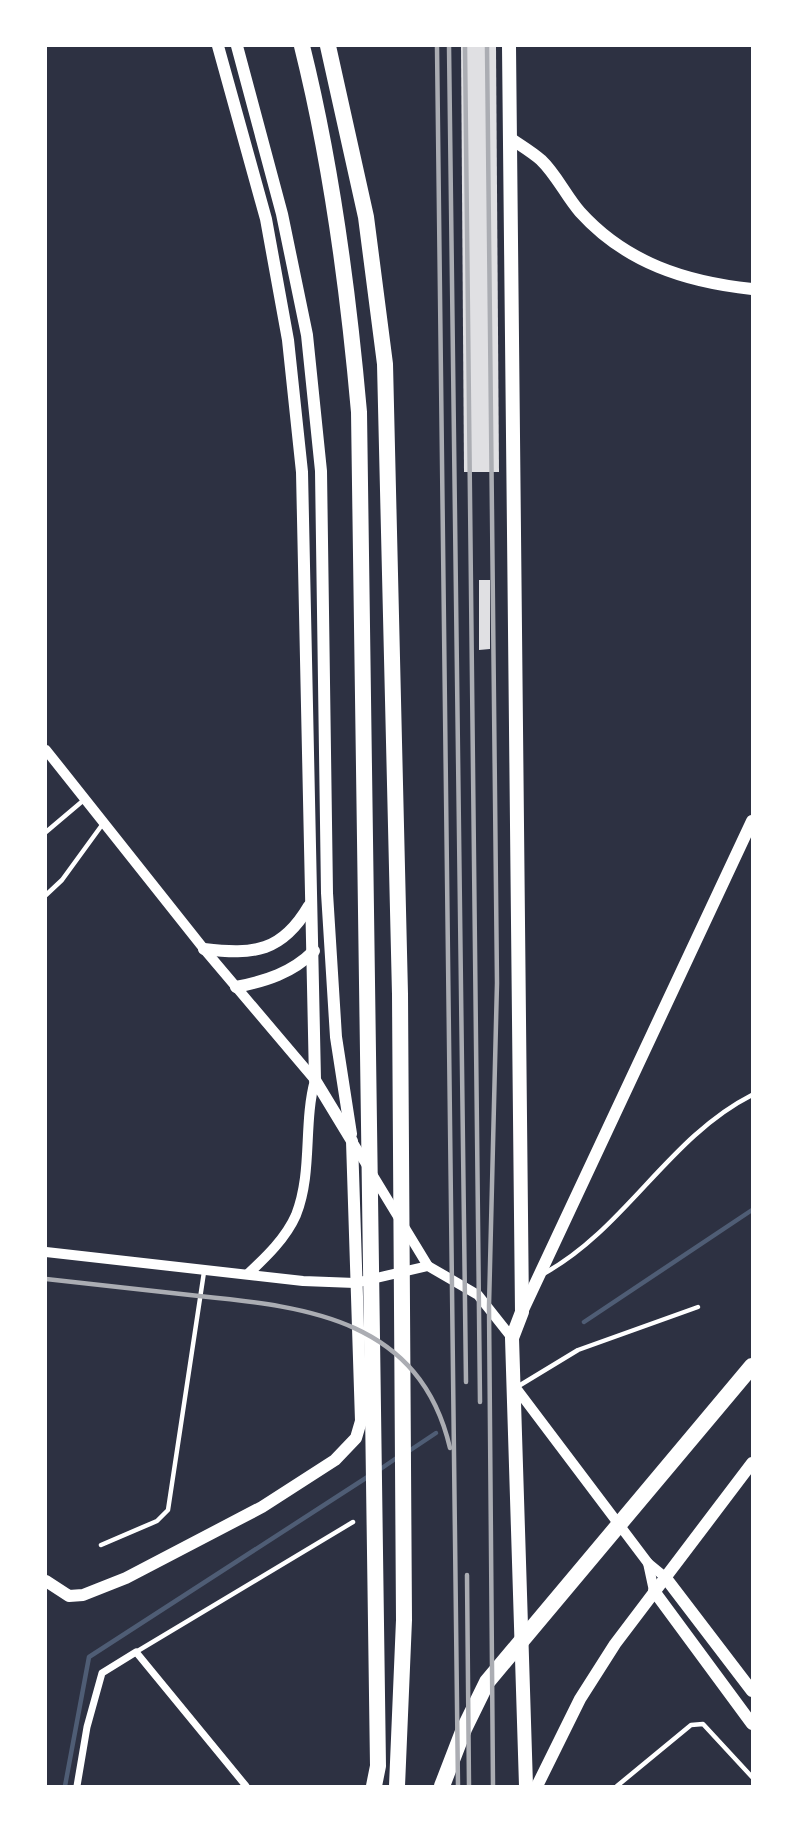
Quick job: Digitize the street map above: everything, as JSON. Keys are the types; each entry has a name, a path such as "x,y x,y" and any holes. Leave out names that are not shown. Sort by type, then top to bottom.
{"highway":[{"path":"302,46 336,209 348,286 359,412 378,1766 374,1787"},
{"path":"328,46 366,217 385,364 400,994 404,1620 397,1787"},
{"path":"442,1787 464,1729 487,1682 752,1366"}],"main road":[{"path":"218,46 266,219 288,340 302,472 309,906 313,952 315,1080 352,1141"},
{"path":"46,1581 69,1596 83,1595 126,1578 262,1507 348,1449 356,1438 361,1422 352,1141 336,1037 330,936 321,471 307,335 282,214 237,46"},
{"path":"509,46 522,1312"},
{"path":"510,138 542,161 592,225 634,257 687,278 752,289"},
{"path":"526,1787 516,1388 512,1338 538,1277 752,821"},
{"path":"204,949 246,952 265,948 283,939 300,922 309,906"},
{"path":"236,987 281,974 303,962 330,936"},
{"path":"537,1787 580,1699 654,1591 752,1463"},
{"path":"665,1577 752,1691"},
{"path":"654,1591 752,1724"}],"street":[{"path":"46,750 204,949 315,1080 308,1107 303,1191 295,1217 273,1249 248,1274"},
{"path":"352,1141 428,1266 478,1295 512,1338"},
{"path":"46,1252 355,1283 428,1266"},
{"path":"516,1388 648,1563 665,1577"},
{"path":"648,1563 654,1591"},
{"path":"77,1787 87,1727 102,1672 136,1652 246,1787"}],"lane":[{"path":"46,832 85,798"},
{"path":"46,895 62,880 105,822"},
{"path":"538,1277 566,1261 590,1242 703,1126 752,1095"},
{"path":"101,1545 157,1521 168,1510 204,1268"},
{"path":"516,1388 578,1350 698,1307"},
{"path":"136,1652 353,1522"},
{"path":"617,1787 691,1725 703,1724 752,1777"}],"building":[{"path":"461,46 496,46 499,472 464,472"},
{"path":"479,580 490,580 490,649 479,650"}],"waterway":[{"path":"584,1322 752,1210"},
{"path":"406,1453 436,1433"},
{"path":"379,1470 398,1457"},
{"path":"65,1786 89,1657 369,1476"}],"railway":[{"path":"437,46 458,1786"},
{"path":"449,46 466,1382"},
{"path":"465,46 480,1402"},
{"path":"487,46 497,983 489,1306 493,1786"},
{"path":"46,1279 280,1306 319,1315 354,1328 386,1347 414,1372 435,1405 450,1448"},
{"path":"467,1575 469,1786"}]}
